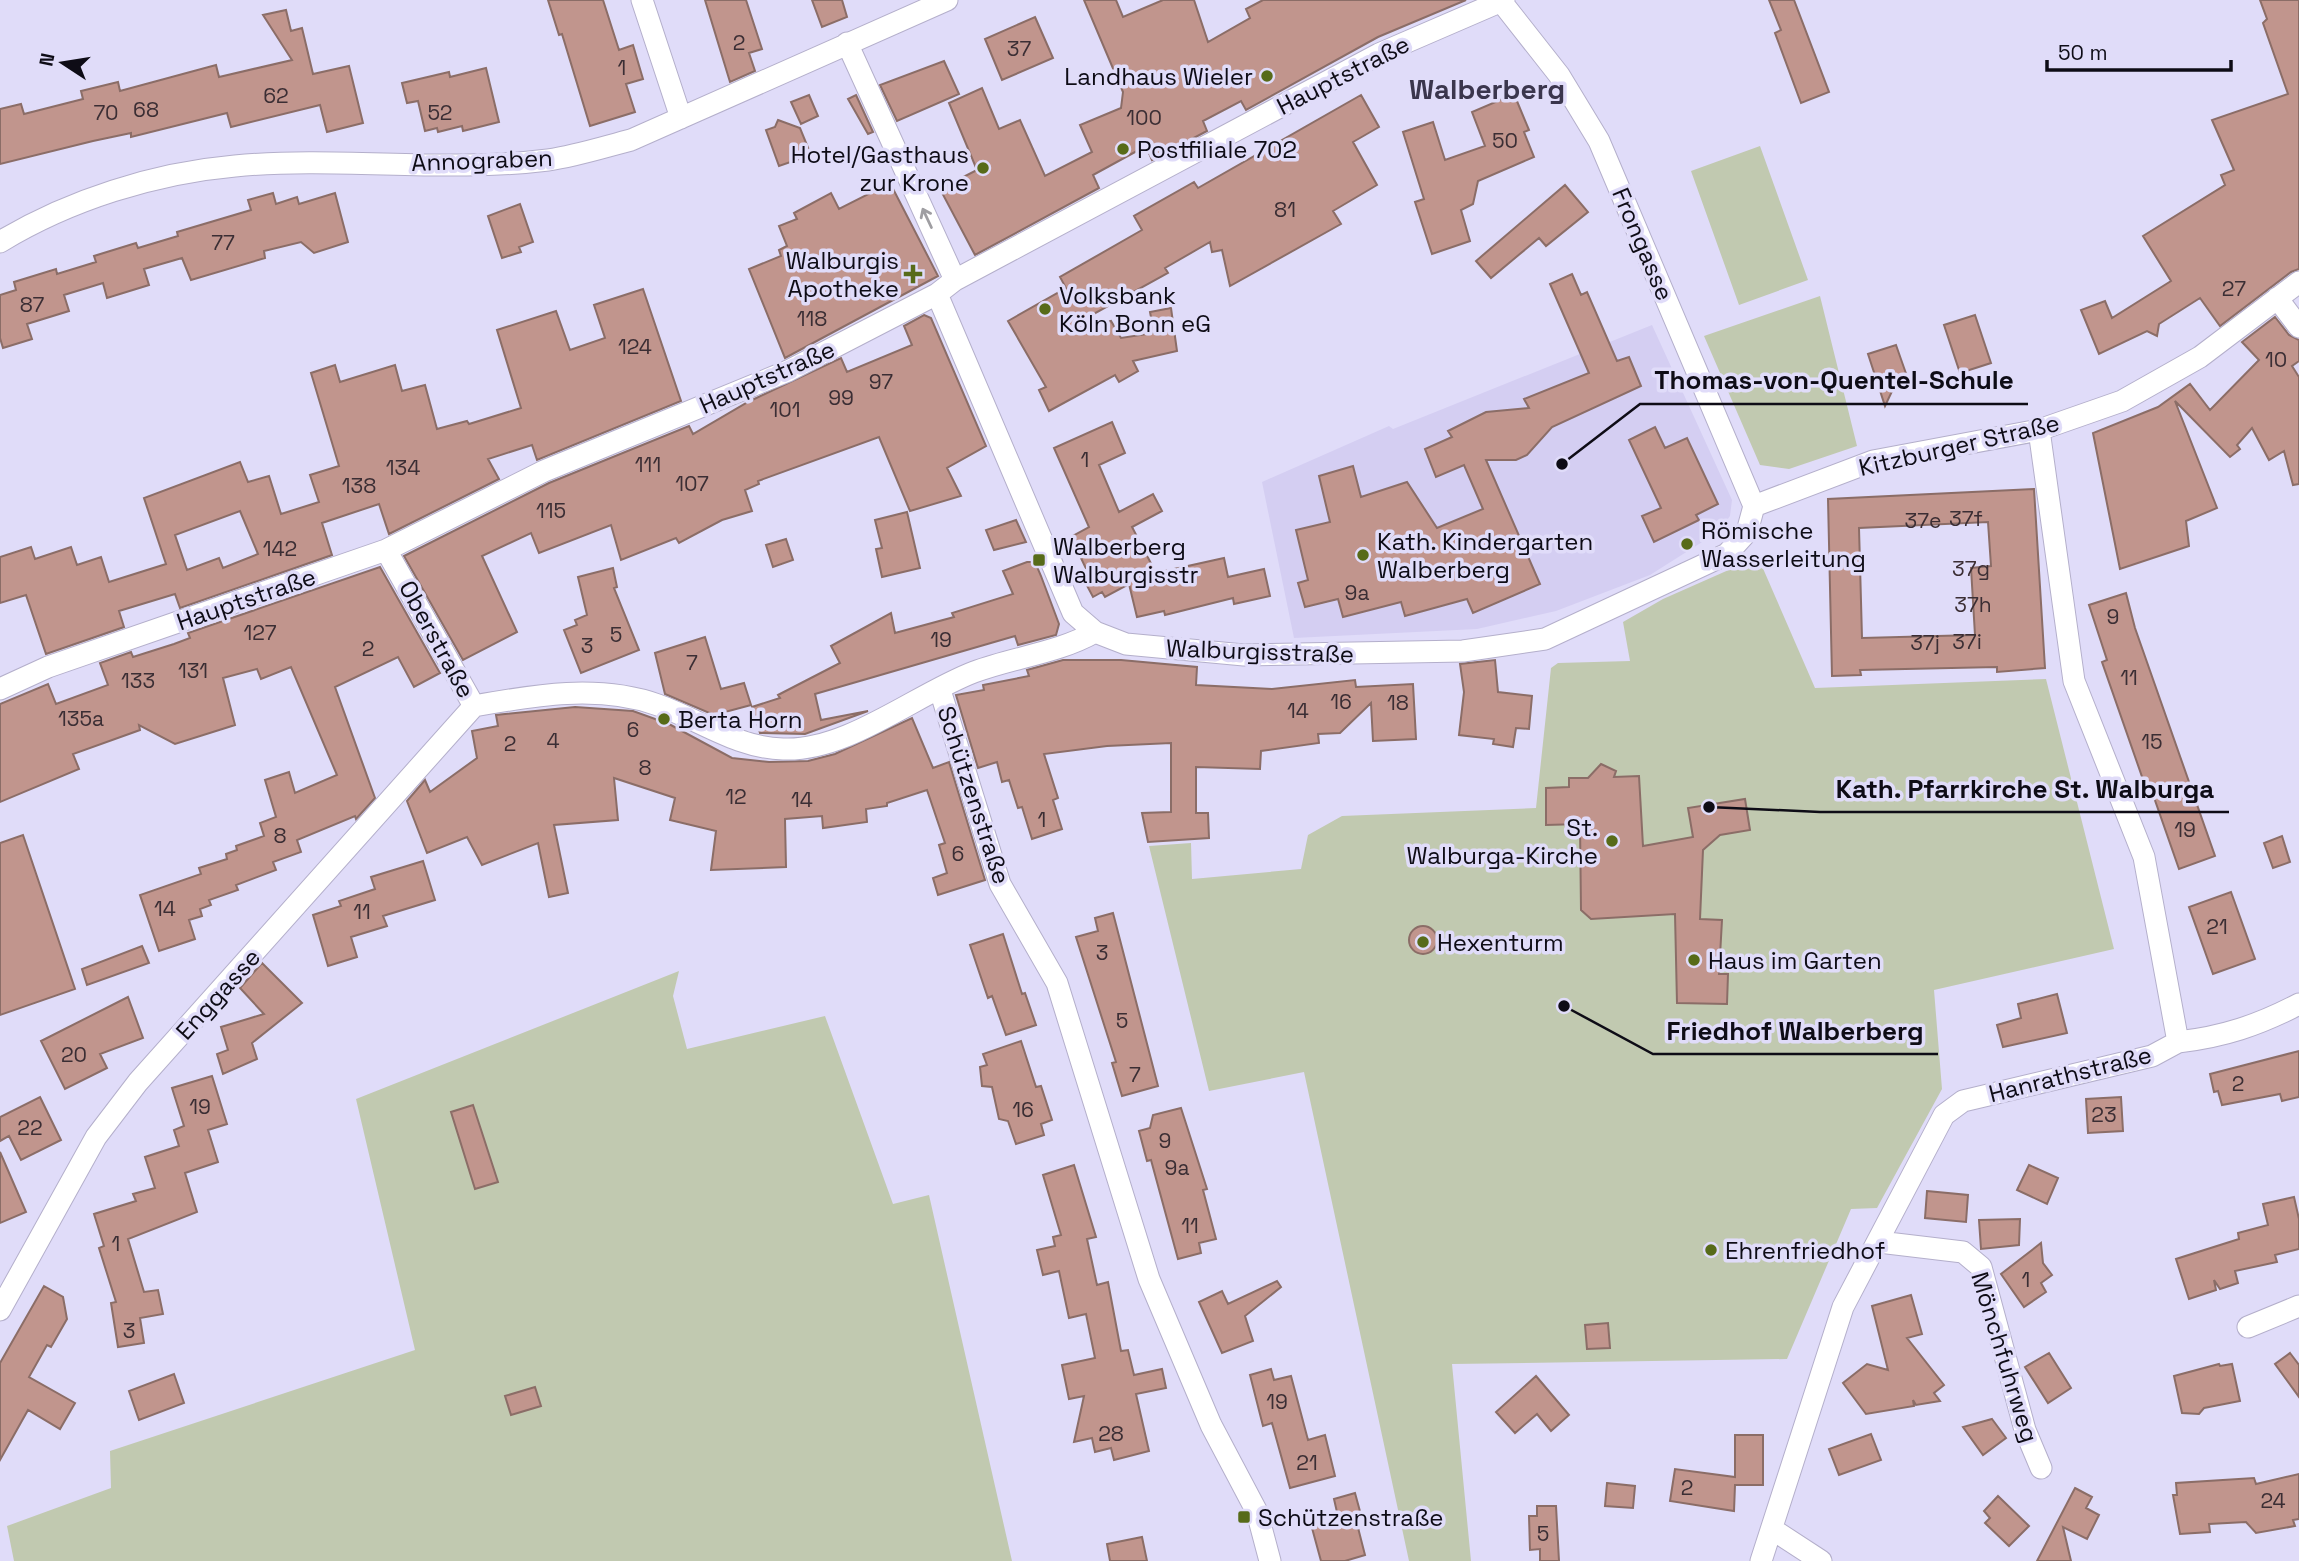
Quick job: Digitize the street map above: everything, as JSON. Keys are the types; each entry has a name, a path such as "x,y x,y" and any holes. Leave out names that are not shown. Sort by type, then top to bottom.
{"street":[{"path":"642,0 681,118"},
{"name":"Annograben","path":"0,242 25,227 102,195 177,174 236,166 515,163 551,160 631,140 947,0"},
{"name":"Hauptstraße","path":"0,689 48,667 386,550 544,471 788,371 937,294 955,281 1378,54 1502,1"},
{"name":"Frongasse","path":"1502,1 1559,75 1599,141 1754,506"},
{"path":"847,43 955,281"},
{"name":"Kitzburger Straße","path":"1754,506 1873,461 2039,430 2133,395 2200,357 2299,282"},
{"name":"Walburgisstraße","path":"937,294 1073,613 1095,632 1126,644 1244,655 1312,656 1463,652 1545,639 1727,554 1747,532 1754,506"},
{"path":"2277,298 2299,327"},
{"name":"Hanrathstraße","path":"1761,1561 1843,1307 1944,1115 1963,1101 2152,1056 2178,1042 2144,857 2074,681 2039,430"},
{"name":"Oberstraße","path":"386,550 474,706 536,695 619,693 659,705 734,740 783,750 828,743 972,673 1074,644 1095,632"},
{"name":"Schützenstraße","path":"940,690 1000,884 1056,983 1149,1279 1211,1425 1257,1512 1270,1561"},
{"name":"Enggasse","path":"0,1310 96,1138 130,1092 474,706"},
{"path":"2178,1042 2218,1037 2263,1023 2299,1004"},
{"name":"Mönchfuhrweg","path":"1879,1242 1963,1252 1981,1268 2025,1430 2041,1468"},
{"path":"2248,1327 2299,1306"},
{"path":"1772,1529 1819,1557 1821,1561"}],"shaded area":[{"path":"1652,325 1732,500 1730,516 1718,532 1650,575 1556,611 1477,629 1294,638 1262,482 1389,426 1393,429"}],"green space":[{"path":"1760,146 1808,280 1739,305 1691,171"},
{"path":"1820,296 1857,446 1789,469 1760,465 1704,336"},
{"path":"1758,557 1815,688 2046,679 2114,949 1934,990 1942,1089 1877,1208 1851,1209 1787,1359 1452,1364 1471,1561 1409,1561 1304,1072 1209,1091 1149,846 1191,843 1192,879 1301,869 1308,835 1342,816 1536,808 1551,668 1558,663 1630,661 1623,622 1663,599"},
{"path":"679,971 673,996 687,1049 825,1016 893,1204 929,1195 1012,1561 14,1561 7,1526 111,1488 110,1451 415,1350 356,1099"}],"building":[{"path":"548,0 603,0 619,50 633,45 643,79 626,84 635,112 590,126 562,34 559,35"},
{"path":"705,0 746,0 762,49 749,53 755,71 730,82"},
{"path":"812,0 842,0 847,17 822,27"},
{"path":"1084,0 1116,0 1123,17 1163,0 1194,0 1208,42 1250,18 1246,9 1263,0 1466,0 1378,37 1246,110 1241,101 1203,121 1207,131 1152,160 1146,146 1093,175 1099,188 975,255 940,189 977,170 949,103 982,88 999,129 1020,120 1045,176 1092,152 1080,125 1121,108 1123,92"},
{"path":"1769,0 1794,0 1829,92 1801,103 1775,33 1781,30"},
{"path":"2260,0 2299,0 2299,269 2291,272 2220,326 2200,298 2159,324 2157,336 2147,331 2099,354 2081,310 2105,301 2112,318 2171,281 2143,236 2225,185 2221,175 2234,170 2212,120 2288,94 2263,23 2267,19"},
{"path":"286,10 291,31 302,28 313,74 349,66 363,123 327,132 320,105 231,127 227,113 131,137 131,133 0,164 0,109 21,104 24,114 83,99 81,91 118,82 120,91 216,65 219,77 292,60 263,15"},
{"path":"1035,17 1053,58 1002,80 985,39"},
{"path":"944,61 959,94 897,121 880,85"},
{"path":"486,68 499,122 463,131 462,126 438,132 437,128 425,131 418,101 407,103 402,83 449,72 450,77"},
{"path":"1514,94 1529,130 1524,132 1534,157 1478,181 1473,204 1461,210 1470,241 1432,254 1415,202 1424,199 1403,132 1433,122 1445,160 1485,146 1472,112"},
{"path":"809,95 818,116 801,124 791,102"},
{"path":"856,95 873,132 868,134 848,99"},
{"path":"1361,95 1379,127 1353,142 1377,185 1333,211 1341,224 1230,286 1222,250 1212,252 1210,242 1165,268 1168,273 1061,332 1111,321 1121,338 1154,333 1150,312 1171,308 1177,351 1133,361 1138,371 1119,382 1115,375 1049,411 1039,390 1046,387 1008,321 1066,288 1060,277 1142,230 1134,216 1194,182 1198,188"},
{"path":"778,120 800,128 811,155 779,166 766,130 775,127"},
{"path":"890,183 938,276 785,358 749,269 781,256 779,250 787,246 779,226 797,219 794,213 831,193 839,209"},
{"path":"1565,185 1588,212 1546,246 1539,238 1491,278 1476,261"},
{"path":"273,193 276,204 297,197 299,204 335,193 348,242 314,253 301,242 264,251 265,258 191,280 182,258 144,269 149,285 107,298 103,283 64,295 69,311 27,324 32,339 3,348 0,338 0,295 16,290 14,282 56,269 57,274 96,262 94,256 136,243 138,248 178,236 177,232 251,210 248,200"},
{"path":"520,204 533,242 519,247 521,252 502,258 488,216"},
{"path":"1572,274 1581,295 1587,292 1617,361 1629,357 1641,386 1552,427 1527,455 1516,460 1486,460 1540,584 1473,613 1467,599 1405,616 1401,602 1343,617 1338,599 1305,607 1298,583 1308,580 1296,530 1330,522 1319,476 1353,466 1361,497 1407,482 1437,528 1483,509 1464,465 1436,477 1425,449 1452,437 1448,431 1486,412 1529,408 1524,399 1589,373 1550,284"},
{"path":"643,289 681,401 537,460 532,445 488,459 499,479 389,534 379,504 322,523 332,555 180,608 175,594 119,611 124,627 46,654 26,595 0,603 0,557 31,547 35,559 71,547 77,565 101,557 109,582 166,564 144,498 240,462 248,482 269,476 281,514 319,502 310,475 339,466 311,373 335,365 340,382 395,365 402,391 425,385 437,429 467,421 469,424 521,408 497,330 556,311 570,350 605,338 594,305","holes":["240,511 258,554 223,568 219,558 187,570 175,535"]},
{"path":"924,315 931,318 986,446 947,468 961,496 910,511 879,437 758,481 759,484 745,490 752,511 722,520 679,543 676,538 621,560 611,525 539,553 531,533 482,556 517,632 463,660 404,556 549,483 689,426 693,434 748,402 841,358 847,372 912,345 904,326"},
{"path":"1975,315 1991,363 1960,373 1944,325"},
{"path":"2275,317 2289,335 2299,340 2299,361 2292,366 2299,377 2299,484 2293,485 2284,451 2269,460 2252,428 2237,445 2240,449 2230,457 2175,401 2217,508 2186,521 2189,546 2120,569 2093,433 2158,407 2190,384 2210,410 2259,360 2242,342"},
{"path":"1896,345 1909,382 1894,387 1885,406 1868,354"},
{"path":"1112,422 1125,453 1099,465 1119,512 1153,494 1162,511 1132,527 1156,573 1224,558 1228,577 1264,569 1270,596 1234,604 1233,598 1165,615 1164,611 1137,617 1129,584 1105,597 1102,592 1093,597 1084,580 1090,577 1071,537 1089,527 1054,448"},
{"path":"1655,427 1665,448 1687,438 1718,504 1696,515 1699,520 1654,542 1642,516 1661,508 1629,440"},
{"path":"2034,489 2045,668 1997,672 1997,667 1860,670 1861,675 1832,676 1828,499","holes":["1988,522 1991,566 1971,568 1975,635 1862,638 1859,528"]},
{"path":"907,512 920,568 882,577 876,549 882,548 875,520"},
{"path":"1016,520 1026,542 994,550 986,530"},
{"path":"786,539 793,560 773,567 766,545"},
{"path":"1027,562 1035,562 1041,576 1059,624 1056,635 1018,645 1015,636 815,694 821,720 868,711 805,734 760,733 752,707 780,698 778,695 840,663 831,646 891,613 895,633 954,617 952,613 1013,594 1003,571"},
{"path":"380,567 440,673 414,687 398,657 335,687 375,798 356,819 355,816 297,840 301,852 273,862 276,870 236,885 238,890 209,900 211,905 200,909 202,916 189,920 195,939 159,951 140,895 201,874 199,868 227,859 226,854 237,850 236,846 264,836 260,823 276,817 265,780 289,772 295,793 337,775 291,667 261,679 257,669 223,678 235,725 175,744 139,725 140,730 73,754 79,769 0,802 0,704 48,684 56,704 108,685 100,663 131,652 133,657 174,644 190,638 188,633"},
{"path":"613,568 617,587 614,588 639,650 581,673 564,630 577,625 575,620 587,615 578,577"},
{"path":"2126,593 2135,628 2215,856 2179,869 2151,789 2147,791 2102,662 2107,660 2089,605"},
{"path":"705,637 721,689 744,683 751,705 714,715 665,694 655,653"},
{"path":"1063,660 1121,660 1197,667 1196,685 1272,689 1355,680 1356,687 1413,684 1416,739 1373,741 1371,703 1340,733 1318,734 1319,743 1261,751 1260,769 1196,767 1196,813 1208,813 1209,838 1148,842 1142,813 1171,812 1171,743 1107,746 1044,754 1058,798 1053,800 1062,829 1032,839 1022,807 1018,808 1009,780 1002,782 997,762 978,768 956,695 984,690 983,685 1029,676 1027,670"},
{"path":"1495,660 1498,692 1532,696 1529,729 1516,728 1513,747 1493,744 1494,739 1459,735 1464,692 1460,664"},
{"path":"575,707 633,711 669,724 732,758 769,762 808,761 835,754 912,718 933,768 949,762 985,880 938,895 933,878 947,873 939,845 945,843 927,790 887,803 887,806 866,809 867,822 823,828 822,816 785,819 786,867 711,870 716,831 670,820 675,798 614,778 618,820 554,825 568,893 549,897 538,843 482,865 467,837 427,853 407,801 425,780 430,792 477,758 472,731 498,726 496,715"},
{"path":"1601,764 1616,771 1614,777 1639,776 1643,846 1693,837 1688,808 1745,799 1750,830 1720,835 1703,850 1700,919 1722,920 1719,974 1728,974 1727,1004 1677,1003 1675,914 1591,919 1581,910 1580,824 1546,825 1546,788 1569,787 1569,778 1588,778"},
{"path":"23,835 75,989 0,1015 0,843"},
{"path":"2282,836 2290,862 2273,868 2264,843"},
{"path":"423,861 435,900 383,916 387,926 351,937 357,957 328,966 313,915 341,906 339,901 375,889 371,877"},
{"path":"2231,892 2255,959 2213,974 2189,907"},
{"path":"1113,913 1158,1086 1122,1096 1112,1063 1116,1062 1076,937 1098,931 1095,918"},
{"name":"Hexenturm","path":"1423,926 1433,930 1437,940 1433,950 1423,954 1413,950 1409,940 1413,930"},
{"path":"1003,934 1022,994 1025,993 1036,1025 1006,1035 992,996 988,998 970,945"},
{"path":"142,946 149,963 87,985 82,969"},
{"path":"262,963 302,1003 252,1043 257,1059 223,1074 217,1054 228,1050 221,1027 264,1014 240,988"},
{"path":"2057,994 2067,1033 2003,1047 1997,1025 2021,1018 2018,1004"},
{"path":"128,997 143,1038 100,1054 107,1068 65,1089 41,1041"},
{"path":"1021,1041 1036,1087 1041,1086 1052,1120 1041,1124 1044,1135 1016,1144 1008,1121 999,1119 992,1087 982,1086 980,1067 987,1065 983,1054"},
{"path":"2299,1051 2299,1097 2282,1101 2280,1094 2222,1105 2218,1091 2214,1092 2210,1074"},
{"path":"212,1076 227,1124 208,1130 218,1162 185,1173 197,1212 128,1239 144,1292 158,1290 163,1314 140,1318 144,1343 118,1347 111,1303 116,1302 99,1248 104,1246 94,1214 136,1201 133,1194 155,1188 145,1157 179,1146 174,1130 184,1126 172,1088"},
{"path":"40,1097 61,1140 21,1160 9,1136 0,1141 0,1117"},
{"path":"2121,1097 2123,1131 2088,1133 2086,1099"},
{"path":"473,1105 498,1182 475,1189 451,1112"},
{"path":"1181,1108 1207,1189 1203,1190 1216,1239 1199,1243 1201,1253 1178,1259 1151,1160 1147,1161 1139,1131 1150,1128 1153,1115"},
{"path":"0,1152 26,1212 0,1223"},
{"path":"1074,1165 1096,1237 1087,1239 1097,1285 1108,1282 1121,1351 1128,1350 1134,1375 1162,1369 1166,1388 1136,1394 1149,1451 1114,1460 1111,1448 1095,1452 1092,1438 1074,1442 1084,1396 1069,1399 1062,1365 1095,1358 1086,1314 1069,1318 1059,1271 1043,1275 1037,1250 1055,1246 1053,1237 1061,1235 1043,1175"},
{"path":"2029,1165 2058,1178 2047,1204 2017,1190"},
{"path":"1927,1191 1968,1195 1966,1222 1925,1218"},
{"path":"2294,1197 2299,1219 2299,1249 2275,1255 2277,1262 2235,1271 2238,1283 2220,1289 2214,1280 2216,1290 2189,1299 2176,1259 2239,1239 2238,1233 2268,1225 2263,1204"},
{"path":"2020,1219 2019,1245 1981,1249 1979,1220"},
{"path":"2041,1243 2043,1263 2052,1275 2041,1283 2046,1292 2024,1307 2001,1274"},
{"path":"1277,1281 1281,1287 1245,1316 1253,1341 1222,1353 1199,1302 1222,1291 1228,1304"},
{"path":"44,1286 63,1297 67,1319 51,1347 47,1345 29,1377 75,1403 60,1429 28,1410 0,1460 0,1363"},
{"path":"1911,1295 1922,1334 1907,1338 1944,1385 1934,1393 1940,1401 1916,1405 1913,1400 1914,1406 1866,1414 1843,1383 1867,1364 1888,1370 1872,1306"},
{"path":"1608,1323 1610,1348 1587,1349 1585,1325"},
{"path":"2049,1353 2071,1388 2048,1403 2025,1367"},
{"path":"2290,1353 2299,1365 2299,1397 2275,1364"},
{"path":"2219,1364 2232,1364 2240,1401 2204,1408 2199,1414 2182,1413 2174,1376"},
{"path":"1271,1369 1274,1380 1291,1376 1308,1440 1325,1435 1335,1476 1290,1488 1272,1423 1263,1426 1250,1375"},
{"path":"174,1374 184,1403 139,1420 129,1391"},
{"path":"1536,1376 1569,1415 1551,1431 1537,1414 1515,1433 1496,1412"},
{"path":"535,1387 541,1406 511,1415 505,1396"},
{"path":"1992,1419 2006,1438 1983,1455 1963,1427"},
{"path":"1871,1434 1881,1460 1839,1475 1829,1449"},
{"path":"1735,1435 1763,1435 1763,1485 1735,1485 1734,1511 1670,1501 1675,1469 1735,1477"},
{"path":"2299,1474 2299,1519 2293,1520 2295,1526 2256,1533 2246,1522 2209,1524 2210,1532 2180,1534 2173,1495 2177,1495 2176,1483 2254,1478 2256,1484"},
{"path":"1607,1483 1635,1486 1633,1508 1605,1506"},
{"path":"2075,1488 2092,1497 2086,1508 2099,1515 2087,1539 2063,1527 2071,1561 2037,1561"},
{"path":"1355,1493 1361,1515 1355,1517 1365,1555 1345,1561 1321,1561 1312,1528 1339,1521 1334,1499"},
{"path":"1998,1496 2029,1526 2009,1546 1985,1523 1990,1518 1984,1511"},
{"path":"1537,1506 1556,1506 1559,1561 1540,1561 1540,1549 1530,1550 1529,1516 1537,1516"},
{"path":"1142,1537 1147,1561 1110,1561 1107,1544"}],"place":[{"name":"Landhaus Wieler","path":"1267,76"},
{"name":"Postfiliale 702","path":"1123,149"},
{"name":"Hotel/Gasthaus zur Krone","path":"983,168"},
{"name":"Walburgis Apotheke","path":"913,274"},
{"name":"Volksbank Köln Bonn eG","path":"1045,309"},
{"name":"Thomas-von-Quentel-Schule","path":"1562,464"},
{"name":"Römische Wasserleitung","path":"1687,544"},
{"name":"Kath. Kindergarten Walberberg","path":"1363,555"},
{"name":"Walberberg Walburgisstr","path":"1039,560"},
{"name":"Berta Horn","path":"664,719"},
{"name":"Kath. Pfarrkirche St. Walburga","path":"1709,807"},
{"name":"St. Walburga-Kirche","path":"1612,841"},
{"name":"Hexenturm","path":"1423,942"},
{"name":"Haus im Garten","path":"1694,960"},
{"name":"Friedhof Walberberg","path":"1564,1006"},
{"name":"Ehrenfriedhof","path":"1711,1250"},
{"name":"Schützenstraße","path":"1244,1517"}],"district":[{"name":"Walberberg","path":"1487,89"}]}
